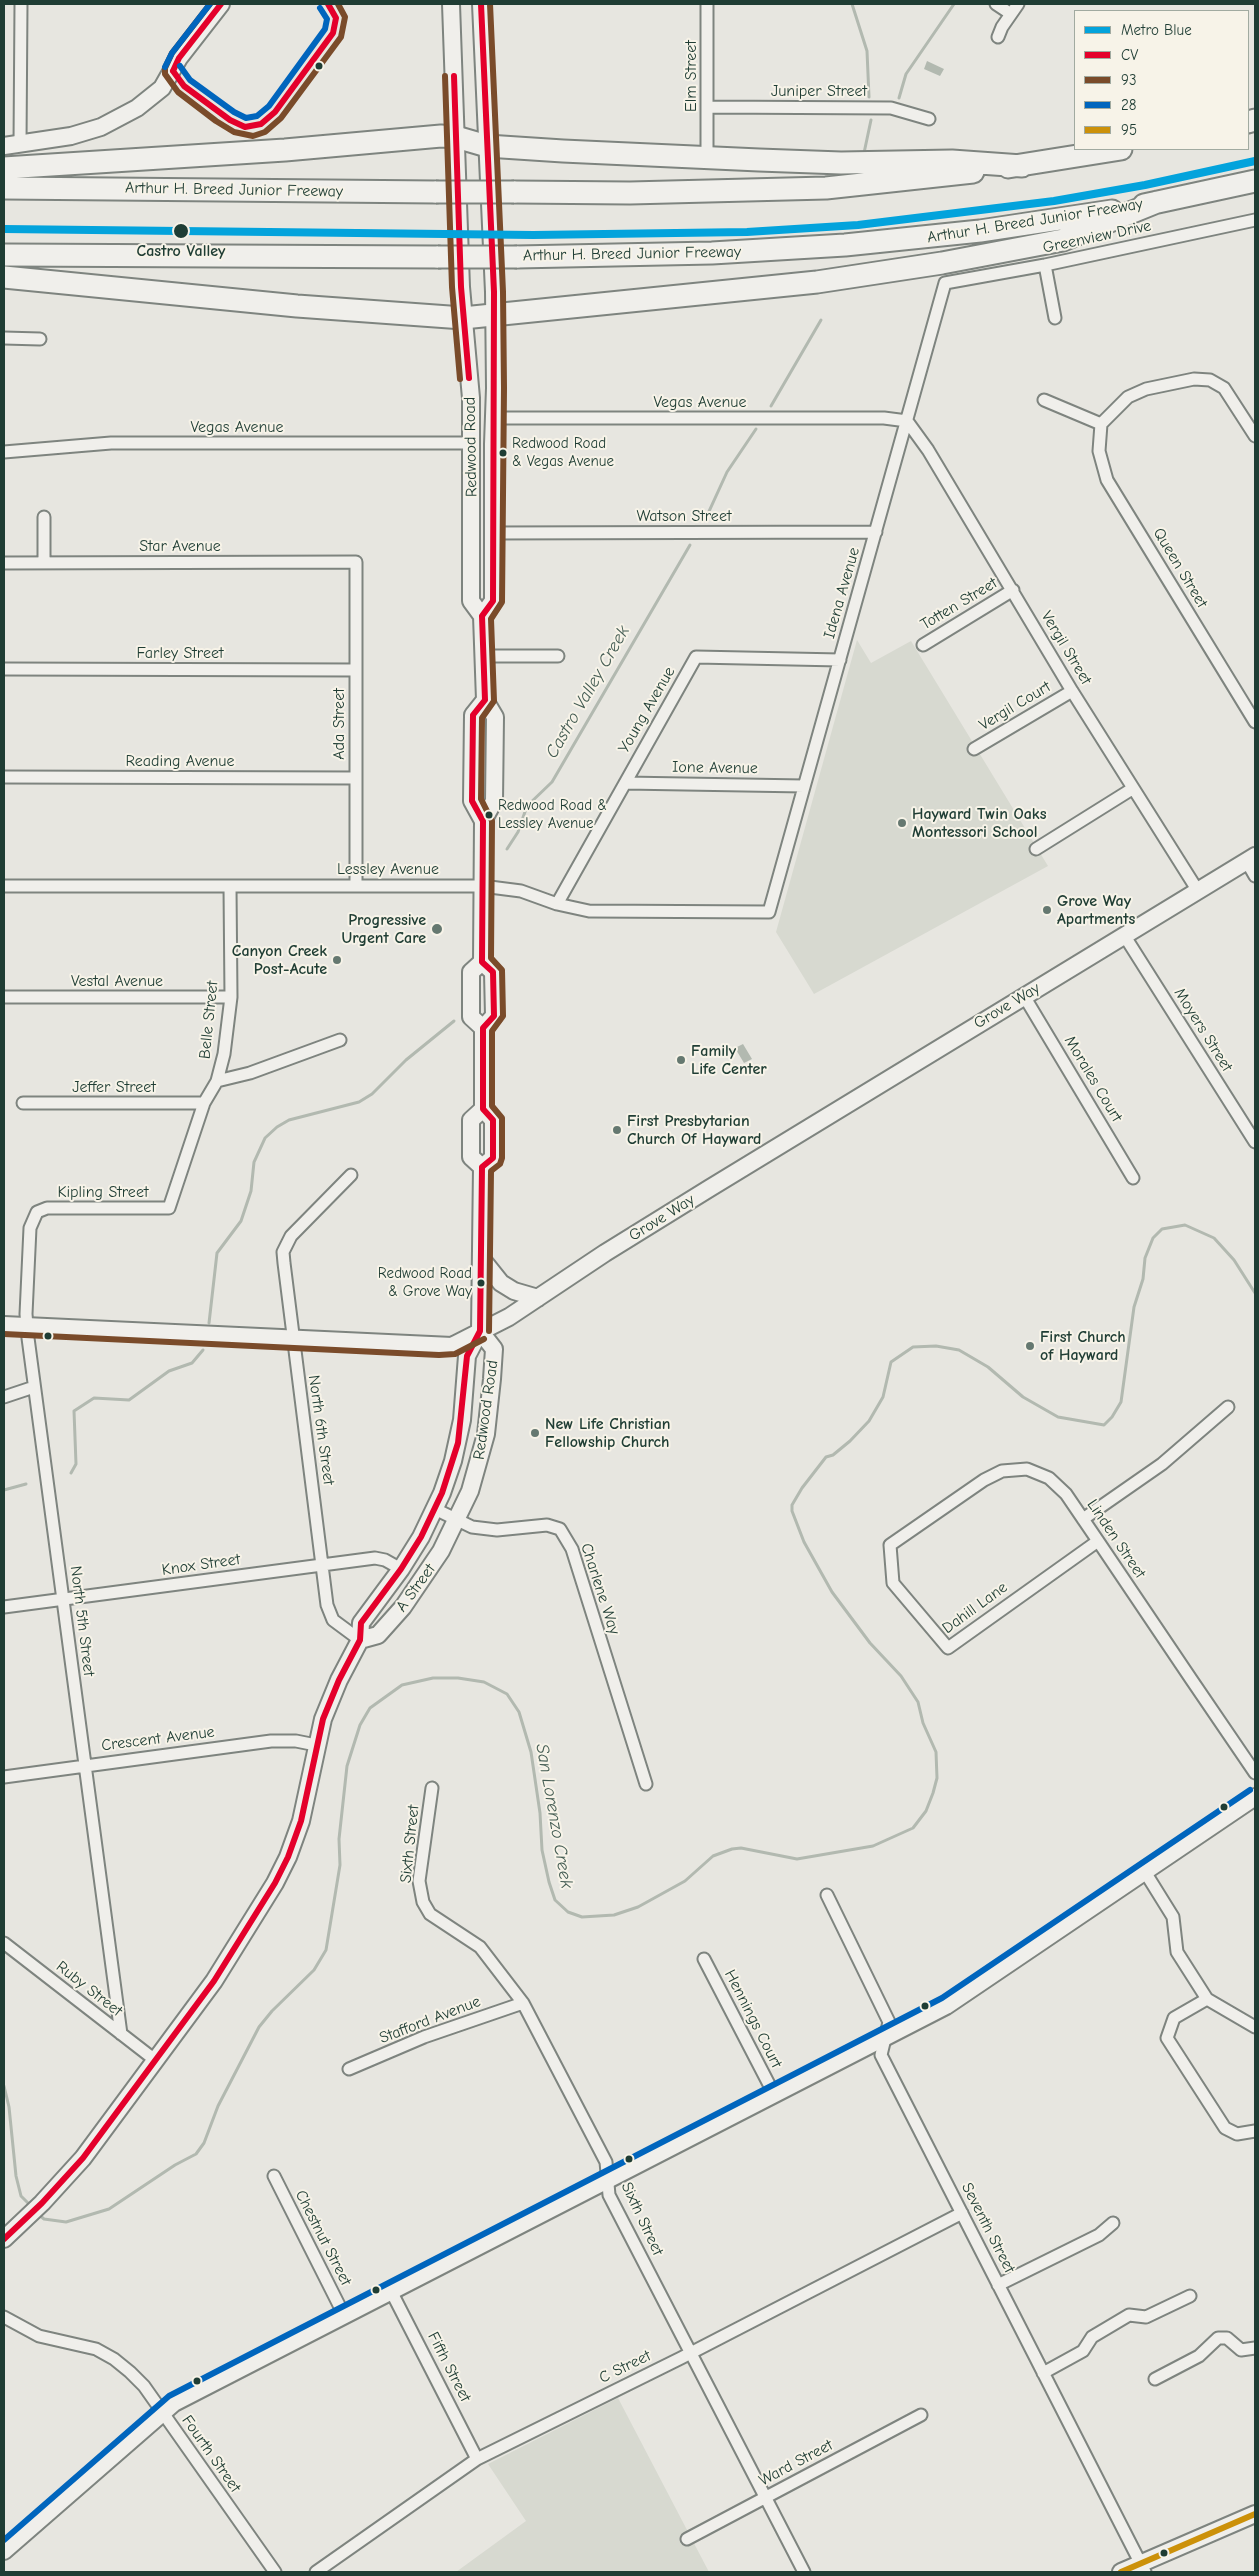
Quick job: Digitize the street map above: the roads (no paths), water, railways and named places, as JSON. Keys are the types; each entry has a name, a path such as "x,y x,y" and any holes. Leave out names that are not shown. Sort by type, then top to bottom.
{"highway":[{"path":"4,168 456,137 487,146 759,160 841,162 952,161 1022,166"},
{"name":"Arthur H. Breed Junior Freeway","path":"4,188 639,193 819,188 909,180 1022,166 1116,150"},
{"name":"Arthur H. Breed Junior Freeway","path":"4,255 517,257 712,253 855,244 1007,227 1157,202 1255,181"},
{"path":"4,277 297,306 463,318 494,316 816,282 942,263 1063,240 1157,202"}],"main road":[{"path":"4,146 54,140 88,132 115,121 137,108 162,88 179,58 221,4"},
{"name":"Redwood Road","path":"451,4 463,318 470,384 471,601 482,616 485,700 495,717 494,801 483,821 482,962 471,972 471,1018 483,1028"},
{"name":"Redwood Road","path":"481,4 494,316 493,600 482,616"},
{"name":"Redwood Road","path":"483,821 472,801 473,715 485,700"},
{"name":"Grove Way","path":"4,1325 452,1346 509,1317 710,1188 1251,859"},
{"name":"Redwood Road","path":"482,962 493,972 494,990 494,1016 483,1028 483,1109 493,1120 493,1158 482,1167"},
{"name":"Redwood Road","path":"435,1509 458,1443 463,1410 467,1356 480,1331 482,1167 471,1157 471,1120 483,1109"},
{"path":"481,1258 501,1283 514,1291 538,1298"},
{"name":"Redwood Road","path":"458,1520 478,1468 487,1425 494,1349 480,1331"},
{"name":"A Street","path":"8,2235 42,2203 83,2158 240,1942 283,1869 301,1821 316,1745 329,1702 360,1640 360,1623 401,1569 421,1537 435,1509"},
{"name":"A Street","path":"360,1640 378,1636 403,1607 432,1567 458,1520"},
{"path":"4,2550 162,2413 195,2391 953,2001 1145,1872 1254,1802"},
{"path":"1121,2572 1143,2568 1255,2514"}],"street":[{"path":"20,144 21,4"},
{"name":"Elm Street","path":"707,4 707,148"},
{"path":"996,4 1011,14"},
{"path":"998,37 1002,27 1018,4"},
{"name":"Juniper Street","path":"708,106 891,108 929,119"},
{"name":"Greenview Drive","path":"946,283 1045,265 1255,220"},
{"path":"1045,265 1055,318"},
{"name":"Idena Avenue","path":"769,912 946,283"},
{"path":"4,338 40,339"},
{"path":"1044,400 1101,424 1128,397 1146,388 1194,379 1210,380 1224,388 1255,436"},
{"name":"Vegas Avenue","path":"494,418 884,418 906,421"},
{"name":"Vergil Street","path":"906,421 928,450 1072,691 1198,891"},
{"name":"Queen Street","path":"1101,424 1099,451 1107,480 1255,722"},
{"name":"Vegas Avenue","path":"4,452 111,443 471,443"},
{"path":"44,517 44,563"},
{"name":"Watson Street","path":"493,533 876,532"},
{"name":"Star Avenue","path":"4,563 356,562"},
{"name":"Ada Street","path":"356,562 356,886"},
{"name":"Totten Street","path":"923,645 1013,590"},
{"path":"484,656 558,656"},
{"name":"Young Avenue","path":"557,904 696,658 840,660"},
{"name":"Farley Street","path":"4,669 356,670"},
{"name":"Vergil Court","path":"974,749 1072,691"},
{"name":"Reading Avenue","path":"4,777 356,778"},
{"name":"Ione Avenue","path":"625,783 804,786"},
{"path":"1036,849 1132,789"},
{"path":"1251,859 1255,876"},
{"name":"Lessley Avenue","path":"4,886 482,886 521,891 557,904 589,911 769,912"},
{"name":"Belle Street","path":"169,1208 204,1103 217,1081 224,1054 230,997 230,887"},
{"name":"Moyers Street","path":"1124,935 1255,1142"},
{"name":"Morales Court","path":"1024,996 1134,1178"},
{"name":"Vestal Avenue","path":"4,997 230,997"},
{"path":"217,1081 250,1073 340,1040"},
{"name":"Jeffer Street","path":"23,1103 204,1103"},
{"name":"North 6th Street","path":"350,1175 286,1244 284,1263 329,1613 342,1628 360,1640"},
{"name":"Kipling Street","path":"37,1212 54,1208 169,1208"},
{"name":"North 5th Street","path":"37,1212 30,1228 27,1326 121,2034"},
{"path":"4,1396 34,1387"},
{"path":"1083,1519 1168,1460 1228,1407"},
{"name":"Linden Street","path":"890,1545 984,1480 1002,1471 1027,1469 1049,1478 1066,1494 1255,1772"},
{"name":"Charlene Way","path":"435,1509 472,1527 497,1530 547,1525 560,1529 572,1549 646,1784"},
{"name":"Dahill Lane","path":"890,1545 893,1583 948,1648 1098,1541"},
{"name":"Knox Street","path":"4,1607 375,1558 386,1560 401,1569"},
{"name":"Crescent Avenue","path":"4,1777 271,1741 296,1741 316,1745"},
{"name":"Sixth Street","path":"432,1788 420,1881 423,1902 430,1914 480,1947 523,2003 606,2162 609,2195 804,2572"},
{"path":"1145,1872 1173,1917 1177,1952 1207,1999 1255,2027"},
{"name":"Seventh Street","path":"826,1895 889,2022 881,2055 1143,2568"},
{"name":"Ruby Street","path":"4,1943 155,2060"},
{"name":"Hennings Court","path":"704,1959 774,2094"},
{"path":"1207,1999 1174,2018 1167,2038 1226,2128 1237,2134 1255,2131"},
{"name":"Stafford Avenue","path":"350,2069 424,2037 523,2003"},
{"name":"Chestnut Street","path":"274,2176 344,2314"},
{"name":"C Street","path":"316,2572 477,2459 962,2213"},
{"path":"998,2285 1099,2235 1113,2222"},
{"name":"Fifth Street","path":"391,2291 477,2459"},
{"path":"1043,2373 1083,2352 1092,2337 1129,2315 1146,2317 1190,2296"},
{"name":"Fourth Street","path":"4,2317 39,2336 90,2347 114,2359 136,2378 275,2572"},
{"path":"1155,2379 1199,2356 1218,2338 1227,2338 1241,2350 1255,2348"},
{"name":"Ward Street","path":"687,2539 921,2415"}],"waterway":[{"name":"Castro Valley Creek","path":"852,4 867,51 869,97"},
{"path":"899,98 906,74 954,4"},
{"path":"864,153 871,120"},
{"name":"Castro Valley Creek","path":"771,406 821,320"},
{"name":"Castro Valley Creek","path":"705,520 727,472 756,429"},
{"name":"Castro Valley Creek","path":"507,849 518,832 527,806 552,782 690,545"},
{"name":"Castro Valley Creek","path":"209,1323 217,1253 241,1221 251,1191 254,1162 265,1138 277,1127 289,1120 359,1102 372,1094 406,1060 454,1021"},
{"name":"San Lorenzo Creek","path":"38,2214 44,2219 66,2222 109,2209 175,2165 196,2154 204,2143 218,2106 259,2027 272,2011 314,1970 326,1950 340,1865 339,1839 347,1766 360,1725 370,1708 402,1685 433,1678 458,1678 484,1682 507,1694 519,1712 531,1752 540,1813 542,1850 555,1900 568,1912 582,1917 614,1915 638,1907 685,1881 713,1856 732,1849 741,1848 797,1859 873,1846 913,1828 926,1811 933,1793 937,1778 936,1752 923,1723 918,1702 901,1676 870,1643 832,1592 804,1542 792,1511 792,1505 802,1488 826,1457 833,1455 850,1441 869,1421 883,1397 891,1362 913,1347 936,1346 959,1350 988,1367 1023,1397 1058,1417 1104,1425 1112,1417 1121,1402 1134,1307 1143,1279 1145,1258 1153,1238 1162,1229 1185,1225 1214,1238 1234,1260 1255,1293"},
{"name":"Castro Valley Creek","path":"71,1473 76,1464 74,1411 94,1398 129,1400 169,1371 192,1363 203,1350"},
{"name":"Castro Valley Creek","path":"4,1490 26,1484"},
{"name":"San Lorenzo Creek","path":"4,2086 9,2107 16,2176 21,2196 31,2206"}],"metro line":[{"name":"Blue","path":"4,229 533,235 747,232 858,225 1054,201 1145,185 1255,161"}],"place":[{"name":"Castro Valley","path":"181,231"},
{"name":"Redwood Road & Vegas Avenue","path":"503,453"},
{"name":"Redwood Road & Lessley Avenue","path":"489,815"},
{"name":"Hayward Twin Oaks Montessori School","path":"902,823"},
{"name":"Grove Way Apartments","path":"1047,910"},
{"name":"Progressive Urgent Care","path":"437,929"},
{"name":"Canyon Creek Post-Acute","path":"337,960"},
{"name":"Family Life Center","path":"681,1060"},
{"name":"First Presbytarian Church Of Hayward","path":"617,1130"},
{"name":"Redwood Road & Grove Way","path":"481,1283"},
{"name":"First Church of Hayward","path":"1030,1346"},
{"name":"New Life Christian Fellowship Church","path":"535,1433"}]}
